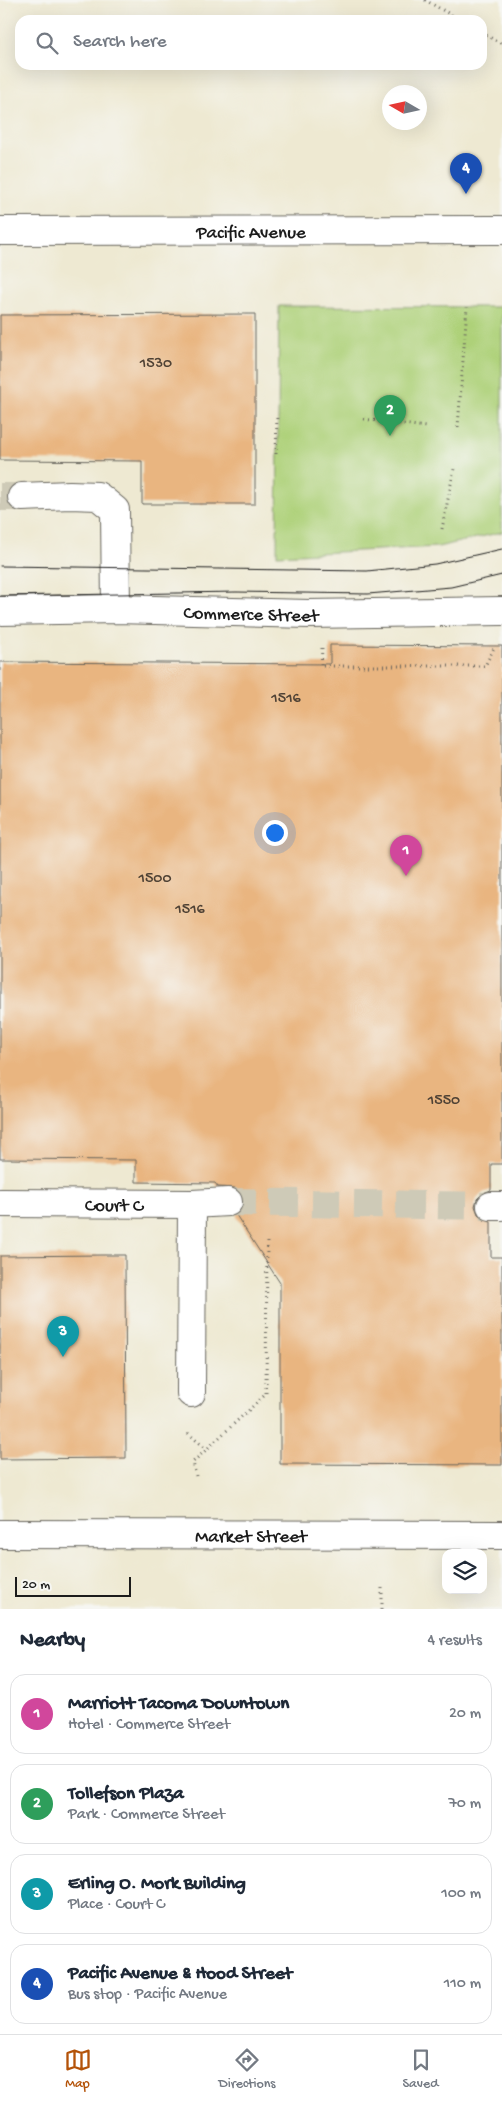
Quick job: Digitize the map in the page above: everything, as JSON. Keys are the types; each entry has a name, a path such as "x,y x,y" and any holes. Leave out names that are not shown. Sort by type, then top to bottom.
{"street":[{"name":"Pacific Avenue","path":"0,231 502,230"},
{"path":"22,497 98,496 115,510 116,610"},
{"name":"Commerce Street","path":"0,611 116,610 309,614 502,611"},
{"name":"Court C","path":"0,1203 192,1204 228,1202"},
{"path":"190,1393 192,1204"},
{"name":"Market Street","path":"0,1534 502,1535"}],"path":[{"path":"425,0 451,15"},
{"path":"487,36 502,44"},
{"path":"458,427 467,307"},
{"path":"276,454 277,416"},
{"path":"364,419 426,427"},
{"path":"442,530 454,469"},
{"path":"322,644 321,666 484,666 496,644"},
{"path":"196,1476 193,1462 266,1394 267,1239"},
{"path":"188,1432 206,1449"},
{"path":"382,1587 382,1609"}],"green space":[{"path":"279,306 502,307 502,532 438,547 277,555"}],"building":[{"path":"255,314 255,504 142,504 142,461 0,460 0,315"},
{"path":"330,645 502,646 502,1164 491,1164 491,1190 483,1193 477,1199 475,1206 478,1214 484,1220 491,1222 491,1257 502,1257 502,1465 280,1464 280,1283 236,1215 242,1209 244,1202 241,1193 235,1188 218,1187 215,1183 136,1182 136,1160 0,1159 0,662 330,664"},
{"path":"125,1255 126,1458 0,1459 0,1256"}],"tunnel":[{"path":"0,497 22,497"},
{"path":"228,1202 491,1206"}],"tram line":[{"path":"0,566 367,571 435,564 502,549"},
{"path":"0,596 236,592 368,594 451,587 502,575"}],"place":[{"name":"Pacific Avenue & Hood Street","path":"466,194"},
{"name":"Tollefson Plaza","path":"390,436"},
{"name":"Marriott Tacoma Downtown","path":"406,876"},
{"name":"Erling O. Mork Building","path":"63,1357"}]}
